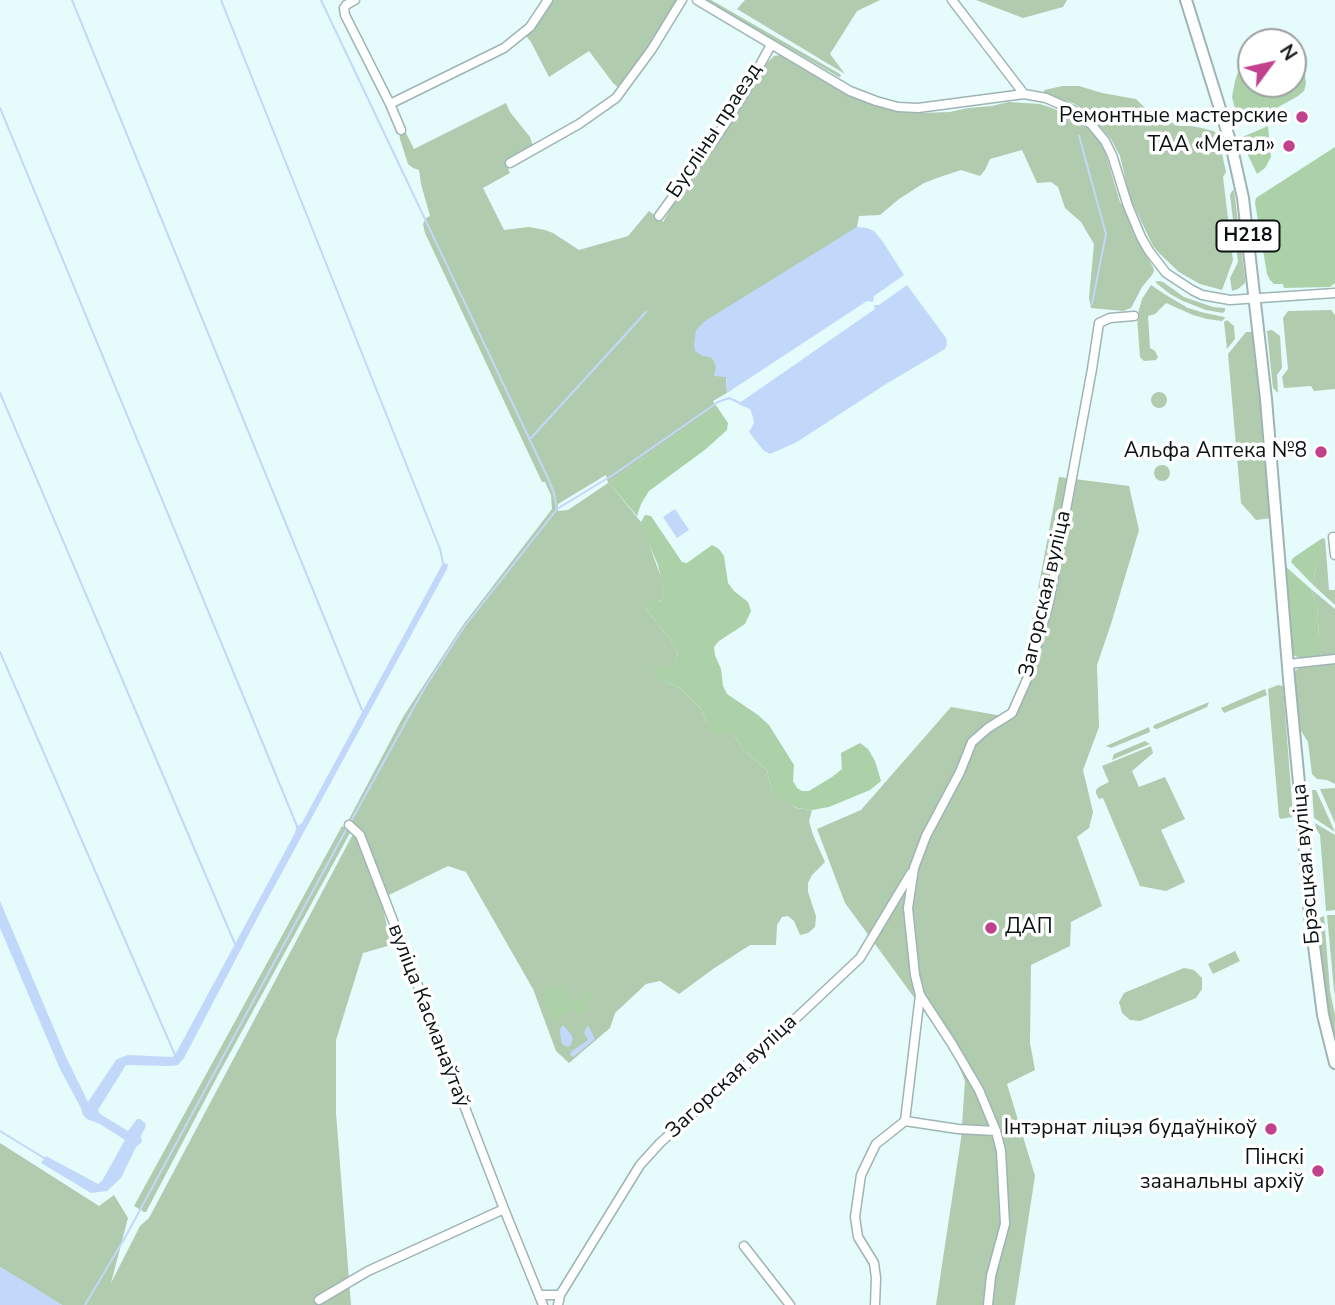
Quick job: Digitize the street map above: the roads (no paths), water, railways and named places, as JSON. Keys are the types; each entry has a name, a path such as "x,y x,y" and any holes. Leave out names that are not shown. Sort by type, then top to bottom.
{"main road":[{"name":"Брэсцкая вуліца","path":"1186,0 1234,154 1243,198 1269,426 1310,915 1323,1015 1335,1063"}],"street":[{"path":"355,0 346,5 345,15 401,130"},
{"path":"390,104 504,48 530,27 548,0"},
{"path":"510,163 579,124 616,98 652,49 682,0"},
{"path":"697,0 850,91 876,101 898,107 918,108 1024,94 1046,98 1073,110 1091,124 1105,141 1140,237 1156,262 1180,284 1202,295 1230,300 1335,293"},
{"path":"952,0 1024,94"},
{"name":"Бусліны праезд","path":"659,216 717,136 771,45"},
{"name":"Загорская вуліца","path":"558,1305 560,1295 640,1165 660,1143 860,958 914,868 926,836 960,772 972,742 1012,713 1028,677 1049,601 1099,323 1110,317 1134,316"},
{"path":"1333,537 1335,555"},
{"path":"1288,664 1335,659"},
{"name":"вуліца Касманаўтаў","path":"349,825 360,835 543,1305"},
{"name":"Загорская вуліца","path":"905,1121 920,995 915,975 908,908 914,868"},
{"path":"920,995 979,1090 1001,1151 1005,1224 991,1276 988,1305"},
{"path":"875,1305 874,1263 858,1237 855,1217 861,1175 876,1144 905,1121 958,1129 996,1131"},
{"path":"319,1300 368,1271 504,1209"},
{"path":"744,1246 790,1305"},
{"path":"539,1295 560,1295"}],"water":[{"path":"857,227 874,231 904,275 874,296 873,302 867,301 727,393 726,377 714,376 716,367 713,359 695,351 696,330 705,321"},
{"path":"907,285 946,338 945,349 797,442 770,454 763,450 749,432 754,423 750,409 738,404 875,309 874,305 879,305"},
{"path":"675,509 689,530 677,538 663,517"},
{"path":"443,563 448,564 447,569 184,1058 178,1065 171,1066 126,1065 98,1110 100,1114 128,1131 137,1119 145,1123 142,1142 136,1147 121,1178 107,1191 91,1193 41,1163 46,1156 98,1184 125,1140 83,1115 60,1069 0,928 0,901 66,1057 88,1102 116,1060 128,1055 175,1055 296,827 302,823"},
{"path":"563,1025 573,1039 567,1047 562,1044 560,1033"},
{"path":"587,1026 595,1039 573,1057 570,1055 572,1051 588,1040 584,1033"},
{"path":"0,1267 30,1285 62,1305 0,1305"}],"waterway":[{"path":"72,0 362,710"},
{"path":"221,0 440,549 443,563"},
{"path":"321,0 547,476 557,509"},
{"path":"0,108 297,826"},
{"path":"1079,136 1106,234 1092,304"},
{"path":"531,438 646,312"},
{"path":"0,393 235,944"},
{"path":"350,823 424,689 464,627 557,509 616,473 718,402 729,398 742,404"},
{"path":"0,652 175,1055"},
{"path":"85,1305 127,1234 347,828"},
{"path":"0,1131 44,1158"}],"place":[{"name":"Ремонтные мастерские","path":"1302,117"},
{"name":"ТАА «Метал»","path":"1289,146"},
{"name":"Альфа Аптека №8","path":"1321,452"},
{"name":"ДАП","path":"991,928"},
{"name":"Інтэрнат ліцэя будаўнікоў","path":"1271,1129"},
{"name":"Пінскі заанальны архіў","path":"1318,1171"}]}
